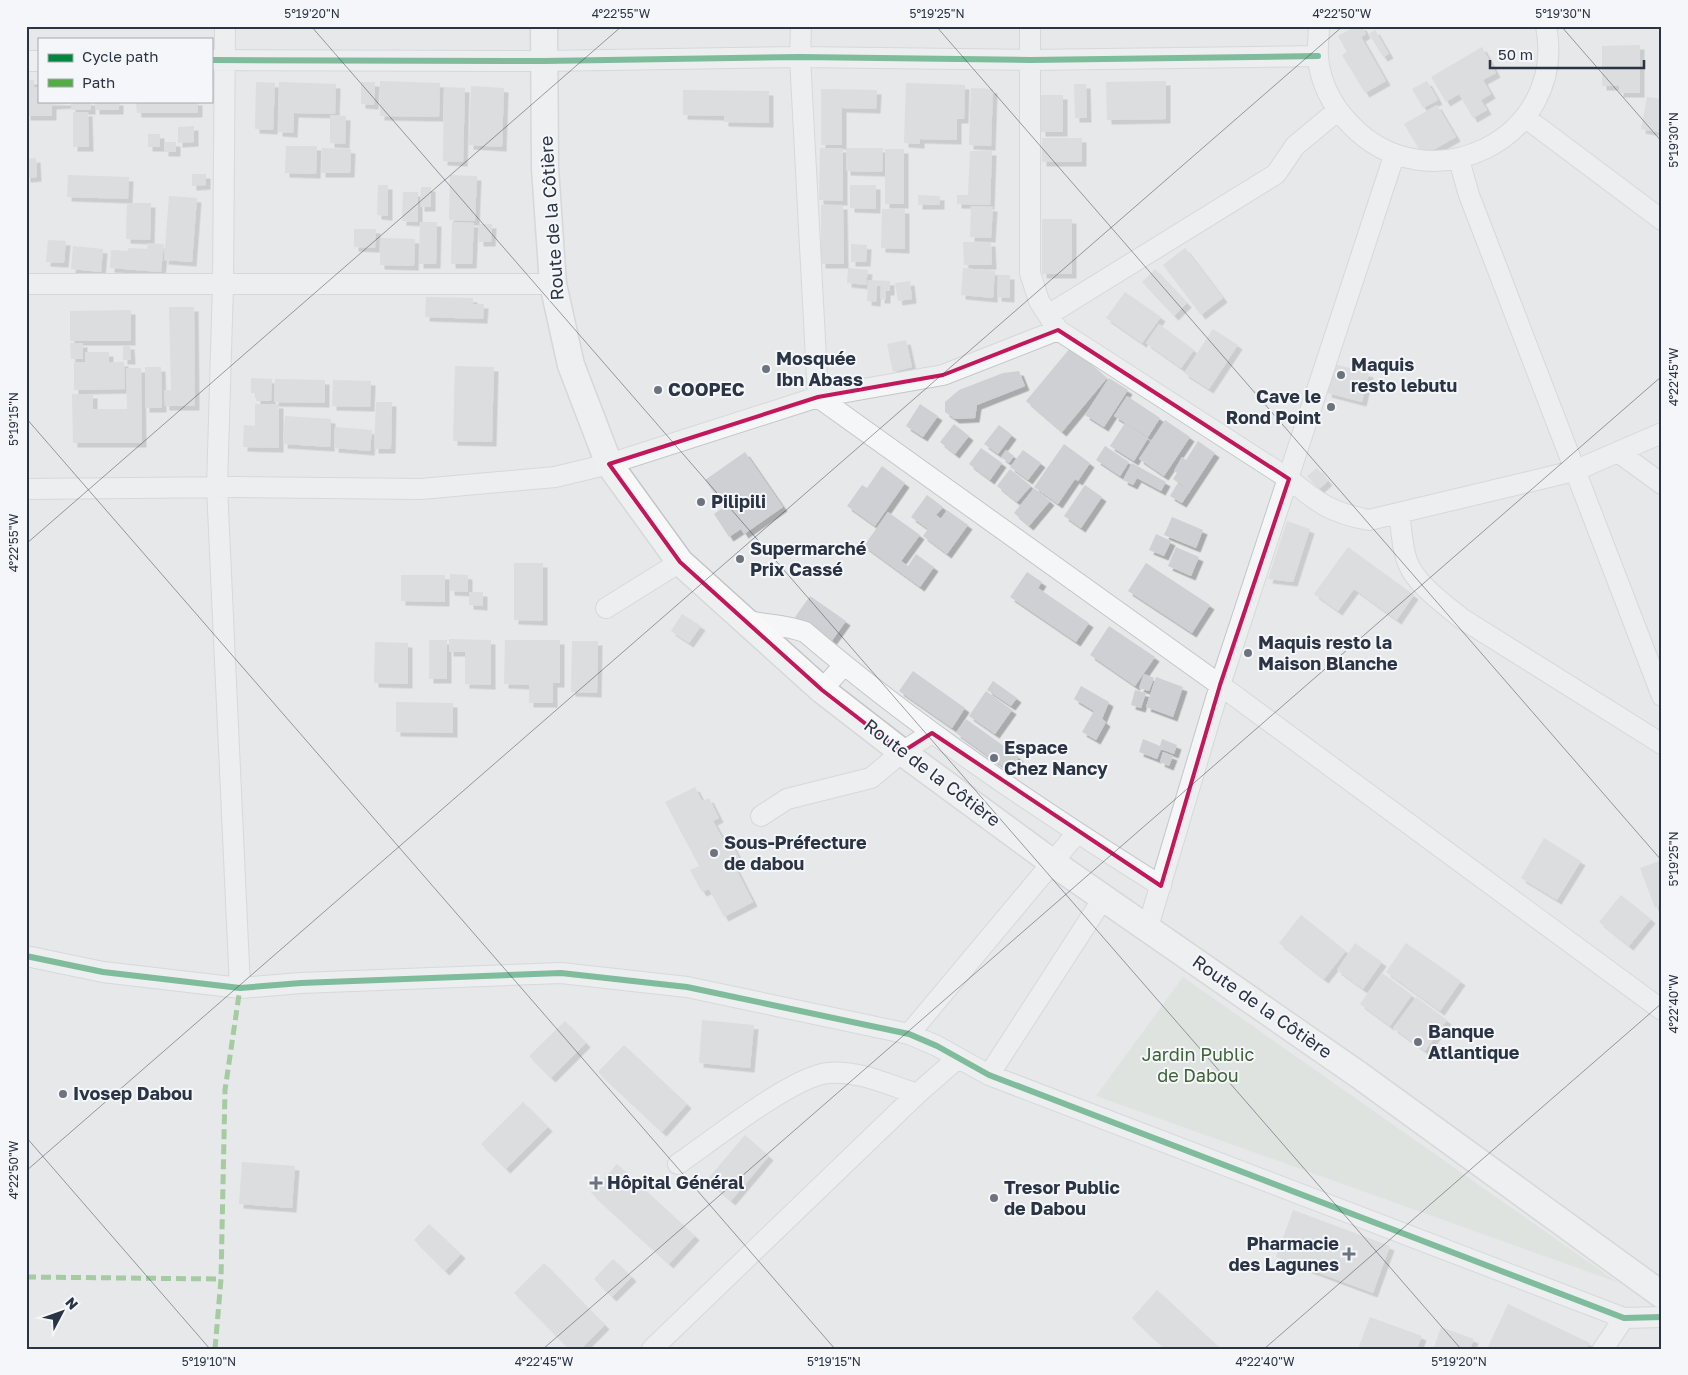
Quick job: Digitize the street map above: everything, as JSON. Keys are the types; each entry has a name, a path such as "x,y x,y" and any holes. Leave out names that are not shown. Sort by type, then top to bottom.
{"main road":[{"name":"Route de la Côtière","path":"544,26 545,168 553,284 571,365 609,464 680,562 742,620 822,690 902,752 1053,863 1359,1075 1662,1295"}],"street":[{"path":"225,26 218,60 223,285 217,487 240,988"},
{"path":"801,26 800,57 818,397"},
{"path":"1030,26 1030,272 1039,301 1053,323 1289,479 1318,503 1342,515 1369,520 1574,471 1662,433"},
{"path":"1319,26 1318,56 1324,85 1338,111 1362,138 1394,156 1426,162 1458,160 1496,145 1526,118 1544,84 1550,44 1546,26"},
{"path":"218,60 544,61 800,57 1030,60 1318,56"},
{"path":"26,489 217,487 421,489 555,476 609,464 818,397 943,375 1053,323 1276,174 1295,146 1338,111"},
{"path":"1526,118 1662,220"},
{"path":"1148,927 1220,685 1394,156"},
{"path":"1458,160 1469,196 1662,696"},
{"path":"26,284 553,284"},
{"path":"818,397 1220,685 1662,1010"},
{"path":"1618,452 1662,484"},
{"path":"1398,514 1404,549 1411,571 1432,593 1461,618 1662,744"},
{"path":"606,608 680,562"},
{"path":"742,620 774,627 789,626 806,632 844,665 932,733 1077,833 1161,886"},
{"path":"822,690 844,665"},
{"path":"761,816 786,799 871,778 902,752 932,733"},
{"path":"910,1034 1077,833"},
{"path":"989,1074 1104,897"},
{"path":"26,956 103,972 240,988 301,983 562,973 687,987 910,1034 989,1074 1624,1318 1662,1317"},
{"path":"652,1349 917,1094 957,1058"},
{"path":"678,1164 802,1080 827,1073 854,1074 917,1094"},
{"path":"1603,1349 1624,1318"}],"highlighted area":[{"path":"1058,330 1289,479 1220,685 1161,886 932,733 902,752 822,690 680,562 609,464 818,397 943,375"}],"green space":[{"name":"Jardin Public de Dabou","path":"1183,977 1617,1282 1096,1096"}],"building":[{"path":"1356,26 1362,26 1366,34 1361,37 1386,81 1365,93 1342,55 1347,52 1338,36"},
{"path":"1375,30 1389,54 1383,57 1369,34"},
{"path":"1640,45 1640,93 1619,93 1619,86 1602,86 1602,46"},
{"path":"1482,47 1496,73 1483,80 1491,94 1481,100 1487,110 1473,118 1459,94 1446,102 1431,77"},
{"path":"26,80 34,80 34,87 38,87 38,102 68,102 68,104 52,105 52,116 26,116"},
{"path":"380,81 440,83 439,117 380,116"},
{"path":"1166,81 1166,119 1107,120 1106,82"},
{"path":"1427,81 1438,100 1423,108 1412,89"},
{"path":"256,82 275,83 273,130 255,129"},
{"path":"279,82 336,84 335,114 294,113 293,133 278,132"},
{"path":"361,82 375,82 374,105 361,104"},
{"path":"906,83 965,85 964,119 957,119 957,140 920,139 920,144 904,143"},
{"path":"1074,84 1086,84 1087,118 1075,118"},
{"path":"471,86 504,88 502,147 469,145"},
{"path":"444,87 465,88 463,162 443,161"},
{"path":"971,88 993,89 991,146 969,145"},
{"path":"821,89 877,90 876,109 842,108 842,145 821,145"},
{"path":"683,90 769,91 769,123 724,122 724,116 683,115"},
{"path":"1041,95 1063,95 1063,132 1041,132"},
{"path":"1647,97 1662,99 1662,133 1641,129"},
{"path":"71,102 91,102 91,110 71,110"},
{"path":"95,102 119,102 119,110 95,110"},
{"path":"136,102 198,102 198,113 137,113"},
{"path":"1437,105 1456,137 1423,156 1404,124"},
{"path":"73,112 88,112 89,147 73,147"},
{"path":"330,115 346,116 345,144 330,143"},
{"path":"194,126 194,142 178,143 178,127"},
{"path":"148,134 160,134 160,147 148,147"},
{"path":"1042,138 1082,138 1082,162 1042,162"},
{"path":"164,142 176,142 176,152 164,152"},
{"path":"286,146 317,146 316,174 285,173"},
{"path":"322,148 351,149 350,173 321,173"},
{"path":"820,148 843,148 843,201 819,200"},
{"path":"846,148 883,148 882,172 846,171"},
{"path":"885,149 904,149 904,204 885,204"},
{"path":"970,151 992,151 990,205 957,204 957,195 968,195"},
{"path":"36,158 37,177 26,178 26,159"},
{"path":"192,174 206,174 206,185 192,186"},
{"path":"68,175 129,177 128,199 67,197"},
{"path":"450,175 477,176 475,221 449,220"},
{"path":"378,185 388,185 388,216 377,215"},
{"path":"850,185 876,185 876,209 850,208"},
{"path":"421,187 431,187 431,207 420,207"},
{"path":"403,192 418,192 418,222 402,221"},
{"path":"918,195 940,196 940,205 918,205"},
{"path":"169,196 197,198 192,262 164,260"},
{"path":"127,203 151,203 150,240 126,239"},
{"path":"821,205 843,205 844,264 821,264"},
{"path":"971,206 993,207 991,238 970,237"},
{"path":"882,209 905,209 905,249 881,248"},
{"path":"1042,219 1072,219 1072,274 1042,274"},
{"path":"420,222 437,222 436,264 419,264"},
{"path":"452,222 474,223 472,264 451,264"},
{"path":"479,224 492,224 491,242 479,242"},
{"path":"354,229 376,229 375,248 354,247"},
{"path":"380,238 415,239 414,266 380,265"},
{"path":"48,240 66,241 64,263 46,262"},
{"path":"963,242 991,242 992,265 964,265"},
{"path":"148,243 164,244 161,272 110,268 111,250 128,251 128,248 147,249"},
{"path":"851,244 867,245 866,262 851,262"},
{"path":"73,246 103,249 101,272 71,269"},
{"path":"1185,248 1223,298 1201,315 1163,265"},
{"path":"848,268 868,270 866,285 847,283"},
{"path":"963,268 995,271 993,298 961,295"},
{"path":"1155,269 1187,303 1174,316 1142,282"},
{"path":"998,275 1010,275 1010,298 997,297"},
{"path":"868,280 890,281 890,291 886,291 886,299 880,299 881,286 877,286 876,302 867,301"},
{"path":"910,281 912,299 898,301 895,283"},
{"path":"1125,292 1161,317 1142,343 1106,318"},
{"path":"426,297 473,298 473,304 484,304 483,319 425,317"},
{"path":"169,307 194,307 195,406 165,406 164,390 171,390"},
{"path":"131,310 131,341 70,341 70,311"},
{"path":"1159,324 1194,350 1181,368 1146,343"},
{"path":"1213,329 1238,345 1209,389 1184,373"},
{"path":"906,340 912,367 893,372 887,344"},
{"path":"70,343 83,343 83,359 71,359"},
{"path":"123,345 130,345 131,360 123,360"},
{"path":"1071,347 1107,378 1062,432 1026,401"},
{"path":"85,352 109,352 109,362 124,362 125,389 74,390 74,362 85,362"},
{"path":"1334,364 1369,373 1362,402 1327,393"},
{"path":"455,366 494,367 492,442 453,441"},
{"path":"145,367 161,367 162,408 145,408"},
{"path":"126,368 141,368 142,443 73,443 72,394 93,394 93,409 127,409"},
{"path":"1019,371 1025,386 977,405 975,418 955,419 945,412 945,402 959,390 1003,373"},
{"path":"251,378 272,379 271,401 256,401 256,393 251,393"},
{"path":"1109,378 1128,390 1104,427 1085,415"},
{"path":"275,379 325,380 325,403 274,402"},
{"path":"333,380 371,381 370,407 332,406"},
{"path":"1127,396 1160,418 1148,437 1114,416"},
{"path":"376,402 392,402 391,449 374,449"},
{"path":"255,404 279,404 279,448 243,447 244,425 255,426"},
{"path":"920,404 938,416 923,437 906,426"},
{"path":"285,416 331,419 330,447 283,444"},
{"path":"1165,420 1190,437 1164,476 1139,459"},
{"path":"1125,423 1148,438 1134,461 1110,446"},
{"path":"954,424 969,436 955,454 940,442"},
{"path":"999,425 1012,435 998,454 984,444"},
{"path":"335,427 372,430 370,451 334,448"},
{"path":"1198,441 1215,453 1182,503 1170,496 1177,484 1187,489 1173,479 1177,473 1174,471 1182,457 1186,460"},
{"path":"1064,444 1090,463 1078,481 1075,479 1058,504 1034,487"},
{"path":"1105,446 1129,462 1120,476 1096,460"},
{"path":"981,448 1002,463 990,480 969,464"},
{"path":"1006,450 1014,456 1009,463 1001,457"},
{"path":"1023,450 1041,463 1028,480 1010,467"},
{"path":"745,452 783,507 744,534 741,529 729,537 714,514 724,507 705,480"},
{"path":"1132,463 1166,482 1161,491 1137,478 1133,485 1123,480"},
{"path":"882,466 905,483 875,526 847,506 862,485 867,488"},
{"path":"1317,468 1328,481 1319,489 1307,476"},
{"path":"1010,469 1031,486 1017,502 997,486"},
{"path":"1085,485 1102,497 1081,528 1064,516"},
{"path":"1034,488 1050,501 1029,526 1014,513"},
{"path":"927,495 943,507 936,515 941,519 947,510 968,525 947,554 923,536 928,529 911,517"},
{"path":"888,512 920,535 901,561 908,566 916,554 934,567 920,587 864,546"},
{"path":"1172,517 1203,530 1196,548 1164,535"},
{"path":"1287,521 1310,529 1293,582 1268,579"},
{"path":"1156,534 1171,541 1164,556 1149,550"},
{"path":"1176,547 1199,557 1191,576 1168,566"},
{"path":"1348,547 1414,595 1397,620 1354,589 1338,611 1314,594"},
{"path":"514,563 543,563 543,621 514,620"},
{"path":"1146,563 1210,605 1192,633 1128,591"},
{"path":"1027,572 1042,582 1038,588 1089,623 1076,642 1010,597"},
{"path":"450,574 468,575 468,592 450,591"},
{"path":"401,575 445,575 445,602 401,601"},
{"path":"469,592 483,592 483,606 469,605"},
{"path":"810,596 846,621 831,642 795,617"},
{"path":"682,614 701,626 689,643 671,631"},
{"path":"1109,626 1155,657 1135,686 1090,655"},
{"path":"449,639 491,640 491,685 465,684 465,652 449,652"},
{"path":"429,640 447,640 447,679 429,679"},
{"path":"505,640 560,640 560,683 553,683 553,703 529,703 529,685 504,684"},
{"path":"572,641 598,641 597,693 571,692"},
{"path":"375,642 408,643 408,684 374,683"},
{"path":"913,671 965,708 952,728 899,691"},
{"path":"1144,674 1154,678 1149,691 1139,688"},
{"path":"1156,677 1183,687 1173,717 1146,707"},
{"path":"993,681 1017,698 1011,706 987,690"},
{"path":"1081,686 1109,702 1102,719 1106,722 1096,740 1082,732 1094,711 1074,699"},
{"path":"1135,690 1146,693 1141,708 1131,705"},
{"path":"986,691 1012,710 995,734 969,716"},
{"path":"396,702 453,703 453,733 396,732"},
{"path":"966,719 1019,757 1009,771 956,733"},
{"path":"1143,739 1160,746 1162,739 1177,745 1174,754 1161,749 1157,759 1139,752"},
{"path":"1163,752 1173,756 1169,766 1160,762"},
{"name":"Sous-Préfecture de dabou","path":"695,787 702,801 709,798 719,818 713,821 726,845 731,843 741,862 734,865 753,902 724,917 709,889 702,892 690,870 699,866 665,802"},
{"path":"1544,838 1581,861 1557,900 1521,878"},
{"path":"1662,860 1662,905 1655,908 1640,868"},
{"path":"1621,895 1651,919 1629,946 1599,922"},
{"path":"1301,915 1346,951 1324,979 1279,943"},
{"path":"1355,943 1382,962 1363,989 1337,970"},
{"path":"1406,943 1461,981 1440,1011 1386,972"},
{"path":"1382,973 1412,995 1390,1026 1360,1004"},
{"path":"1416,997 1447,1020 1425,1051 1393,1028"},
{"path":"702,1020 754,1025 750,1068 699,1063"},
{"path":"565,1021 586,1043 551,1078 529,1056"},
{"path":"624,1045 687,1104 662,1132 598,1072"},
{"path":"523,1102 548,1127 506,1169 481,1144"},
{"path":"745,1135 769,1156 731,1201 707,1180"},
{"path":"242,1162 295,1166 292,1208 239,1204"},
{"path":"617,1164 695,1236 669,1264 591,1193"},
{"path":"1293,1210 1390,1246 1373,1293 1276,1257"},
{"path":"429,1224 461,1254 445,1271 414,1240"},
{"path":"613,1259 632,1277 612,1297 594,1279"},
{"path":"544,1263 605,1325 581,1349 569,1349 514,1293"},
{"path":"1157,1290 1221,1349 1165,1349 1132,1318"},
{"path":"1508,1304 1590,1343 1586,1349 1487,1349"},
{"path":"1370,1317 1422,1336 1417,1349 1358,1349"},
{"path":"1441,1327 1474,1339 1470,1349 1434,1347"}],"marked path":[{"path":"215,1349 221,1279 225,1090 240,988"},
{"path":"26,1277 221,1279"}],"cycle path":[{"path":"212,60 544,61 800,57 1030,60 1318,56"},
{"path":"26,956 103,972 240,988 301,983 561,973 687,987 909,1034 937,1046 989,1075 1624,1318 1662,1317"}],"place":[{"name":"Mosquée Ibn Abass","path":"766,369"},
{"name":"Maquis resto lebutu","path":"1341,375"},
{"name":"COOPEC","path":"658,390"},
{"name":"Cave le Rond Point","path":"1331,407"},
{"name":"Pilipili","path":"701,502"},
{"name":"Supermarché Prix Cassé","path":"740,559"},
{"name":"Maquis resto la Maison Blanche","path":"1248,653"},
{"name":"Espace Chez Nancy","path":"994,758"},
{"name":"Sous-Préfecture de dabou","path":"714,853"},
{"name":"Banque Atlantique","path":"1418,1042"},
{"name":"Ivosep Dabou","path":"63,1094"},
{"name":"Hôpital Général","path":"596,1183"},
{"name":"Tresor Public de Dabou","path":"994,1198"},
{"name":"Pharmacie des Lagunes","path":"1349,1254"}]}
